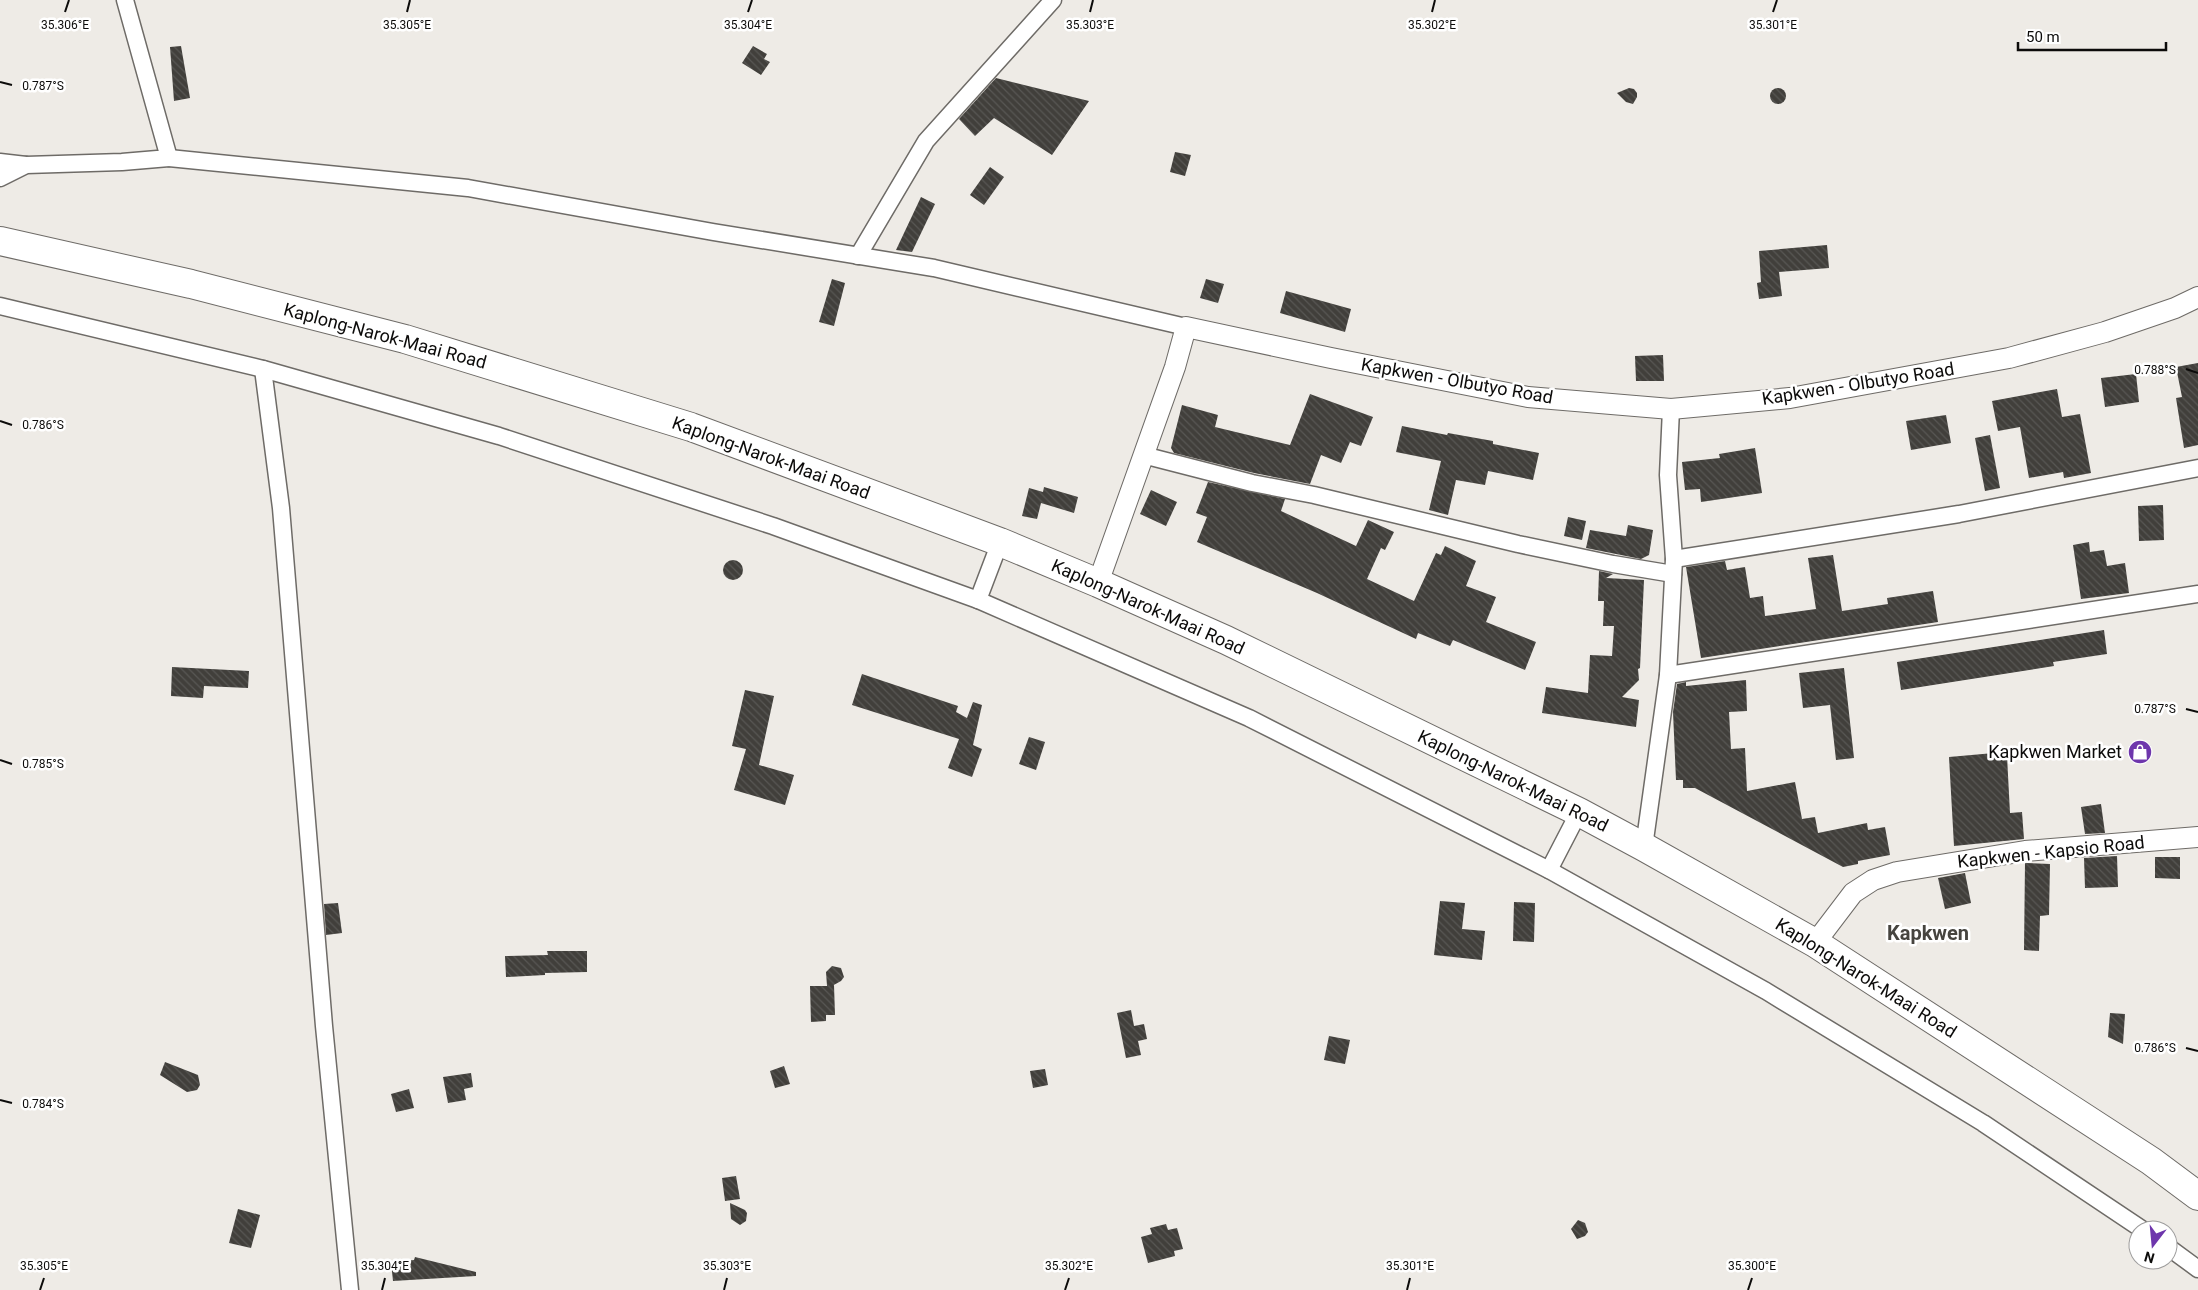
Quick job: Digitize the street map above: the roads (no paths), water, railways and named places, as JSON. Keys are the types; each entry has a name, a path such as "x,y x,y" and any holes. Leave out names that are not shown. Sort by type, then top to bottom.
{"highway":[{"name":"Kaplong-Narok-Maai Road","path":"0,241 191,284 424,345 691,427 1000,542 1098,583 1226,640 1579,812 1815,942 2151,1161 2198,1196"}],"street":[{"path":"125,0 169,158"},
{"path":"858,256 926,141 1053,0"},
{"path":"0,162 26,165 122,162 169,158 468,188 713,232 934,268 1186,327 1175,367 1098,583"},
{"path":"0,178 26,165"},
{"name":"Kapkwen - Olbutyo Road","path":"1186,327 1528,397 1671,409 1790,398 2009,358 2105,332 2175,308 2198,297"},
{"path":"0,306 263,369 508,439 773,526 978,600 1249,718 1549,870 1799,1011 1983,1123 2128,1220"},
{"path":"263,369 281,508 323,1016 350,1290"},
{"path":"1644,847 1668,675 1673,567 1668,475 1671,409"},
{"path":"1144,454 1252,483 1314,495 1518,544 1613,564 1673,567 2198,468"},
{"path":"978,600 1000,542"},
{"path":"1668,675 2198,594"},
{"path":"1549,870 1579,812"},
{"name":"Kapkwen - Kapsio Road","path":"1815,942 1853,893 1873,880 1896,872 2025,851 2198,837"},
{"path":"2178,1254 2198,1269"}],"place":[{"name":"Kapkwen Market","path":"2140,752"}],"district":[{"name":"Kapkwen","path":"1928,933"}]}
